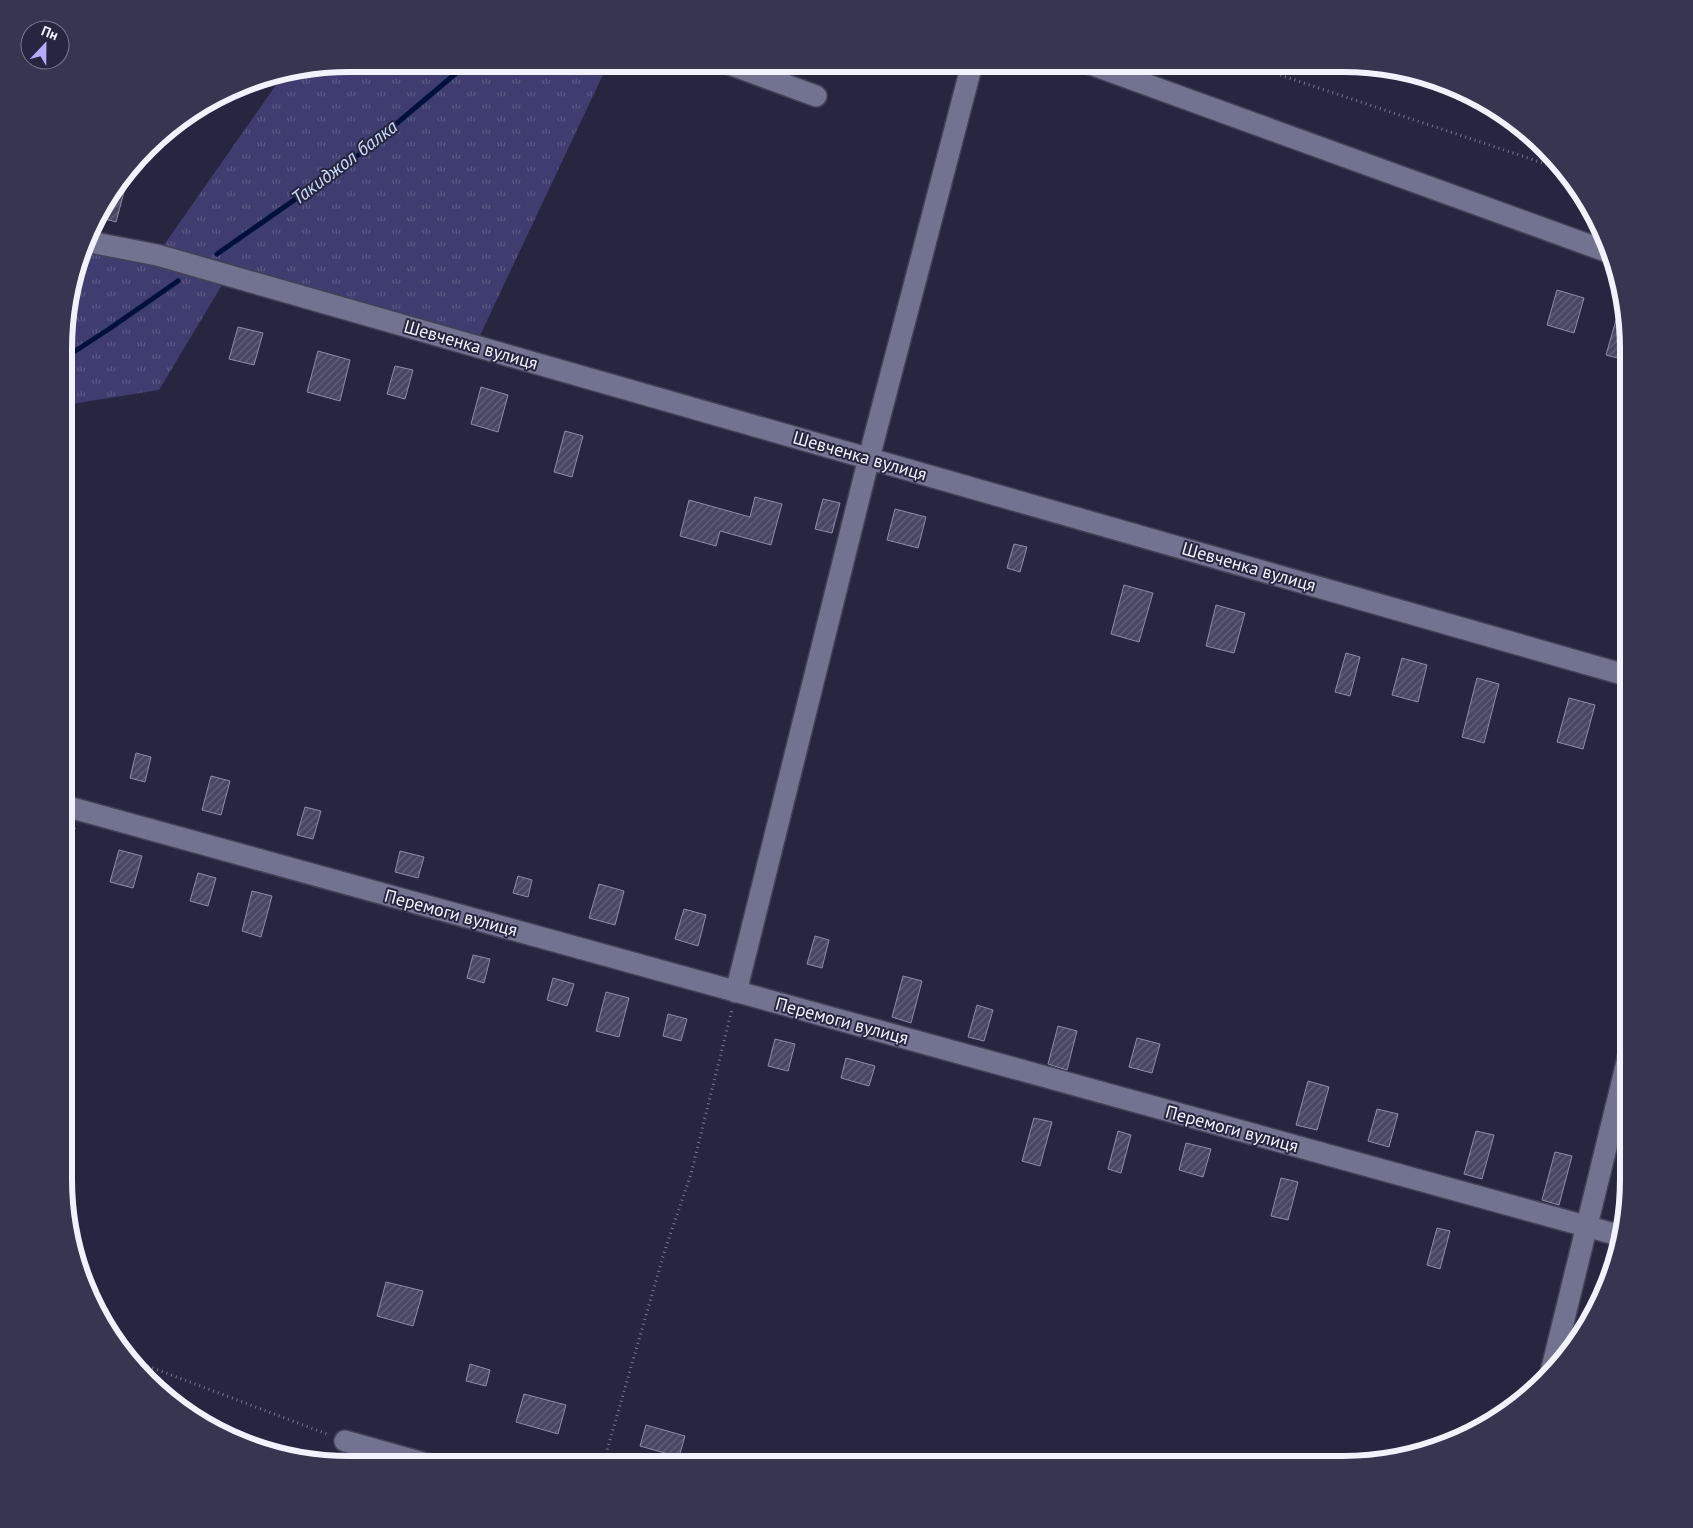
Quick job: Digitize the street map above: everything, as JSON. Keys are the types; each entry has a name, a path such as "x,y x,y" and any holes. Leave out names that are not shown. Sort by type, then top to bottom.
{"street":[{"path":"751,72 816,96"},
{"path":"736,992 868,458 970,72"},
{"path":"1112,72 1602,250"},
{"name":"Шевченка вулиця","path":"94,243 157,255 1620,673"},
{"name":"Перемоги вулиця","path":"73,808 1615,1234"},
{"path":"1555,1358 1620,1091"},
{"path":"345,1441 398,1456"}],"path":[{"path":"1272,72 1550,165"},
{"path":"605,1456 664,1254 691,1174 736,992"},
{"path":"144,1364 345,1441"}],"green space":[{"path":"349,72 604,72 475,346 228,275 159,390 72,404 72,349 75,313 82,278 94,243 157,255 278,82 313,75"}],"building":[{"path":"125,187 116,222 105,219"},
{"path":"1557,290 1584,298 1574,333 1547,325"},
{"path":"1616,320 1619,321 1620,359 1606,355"},
{"path":"238,327 263,333 254,365 229,359"},
{"path":"318,351 350,360 340,401 307,392"},
{"path":"395,366 413,370 405,399 387,394"},
{"path":"481,387 508,395 498,432 471,424"},
{"path":"565,431 583,436 572,477 554,472"},
{"path":"755,497 782,504 771,545 720,531 716,546 680,536 689,500 750,517"},
{"path":"823,499 840,503 832,533 815,529"},
{"path":"895,509 926,517 918,548 887,540"},
{"path":"1014,544 1027,547 1020,572 1007,568"},
{"path":"1124,585 1153,593 1139,642 1111,634"},
{"path":"1216,605 1245,613 1234,653 1206,646"},
{"path":"1346,653 1360,657 1350,696 1335,692"},
{"path":"1402,658 1427,665 1418,702 1392,695"},
{"path":"1477,678 1499,684 1484,743 1462,737"},
{"path":"1569,698 1595,705 1583,749 1557,742"},
{"path":"136,753 151,757 145,782 130,778"},
{"path":"211,776 230,781 221,815 202,810"},
{"path":"305,807 321,811 313,839 297,835"},
{"path":"119,850 142,856 133,888 110,882"},
{"path":"400,851 424,857 418,878 395,872"},
{"path":"198,873 216,878 208,906 190,901"},
{"path":"518,876 532,880 528,897 513,893"},
{"path":"599,884 624,891 615,925 589,918"},
{"path":"252,891 272,896 261,937 242,931"},
{"path":"684,909 706,915 698,946 675,939"},
{"path":"815,936 829,940 822,968 807,964"},
{"path":"473,955 490,959 484,983 467,978"},
{"path":"903,976 922,981 911,1023 892,1017"},
{"path":"553,978 574,984 567,1006 547,1000"},
{"path":"606,992 629,998 619,1037 596,1031"},
{"path":"977,1005 993,1010 984,1041 968,1037"},
{"path":"668,1014 687,1019 681,1041 663,1036"},
{"path":"1058,1026 1077,1031 1067,1070 1048,1064"},
{"path":"1137,1038 1160,1044 1152,1073 1129,1067"},
{"path":"775,1039 795,1044 788,1071 768,1066"},
{"path":"846,1058 875,1066 869,1086 841,1078"},
{"path":"1308,1081 1329,1087 1317,1130 1296,1125"},
{"path":"1377,1109 1398,1114 1389,1147 1368,1141"},
{"path":"1034,1118 1052,1122 1040,1166 1022,1161"},
{"path":"1118,1131 1131,1135 1121,1173 1108,1169"},
{"path":"1476,1131 1494,1135 1482,1179 1464,1174"},
{"path":"1186,1143 1211,1149 1203,1177 1179,1170"},
{"path":"1555,1152 1572,1156 1559,1205 1542,1200"},
{"path":"1281,1178 1298,1182 1288,1220 1271,1216"},
{"path":"1437,1228 1450,1231 1440,1269 1427,1265"},
{"path":"386,1282 423,1291 413,1326 377,1316"},
{"path":"470,1364 490,1370 486,1386 466,1381"},
{"path":"524,1394 566,1405 558,1434 516,1422"},
{"path":"646,1425 685,1436 679,1456 640,1446"}],"waterway":[{"name":"Такиджол балка","path":"217,254 364,151 458,72"},
{"name":"Такиджол балка","path":"72,353 178,281"}]}
